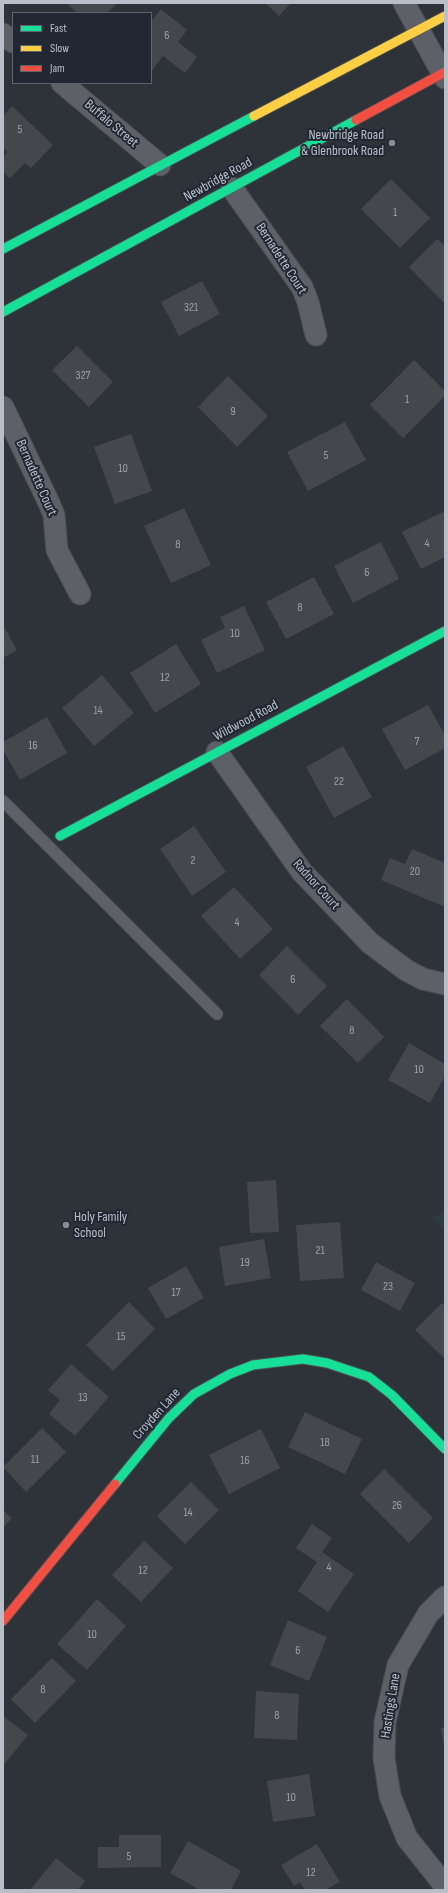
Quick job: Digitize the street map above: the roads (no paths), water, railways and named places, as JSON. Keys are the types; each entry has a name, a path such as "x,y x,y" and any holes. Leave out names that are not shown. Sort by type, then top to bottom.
{"street":[{"path":"404,3 444,74"},
{"path":"3,248 445,16"},
{"path":"3,34 12,41"},
{"name":"Newbridge Road","path":"3,312 444,74"},
{"name":"Buffalo Street","path":"63,84 160,165"},
{"name":"Bernadette Court","path":"232,188 302,287 308,302 316,335"},
{"name":"Bernadette Court","path":"3,407 50,503 56,527 57,550 80,594"},
{"name":"Wildwood Road","path":"60,836 445,631"},
{"name":"Radnor Court","path":"217,752 302,872 370,943 406,970 423,979 445,984"},
{"name":"Croyden Lane","path":"3,1621 169,1418 194,1394 230,1374 253,1365 303,1359 327,1363 369,1377 392,1395 445,1449"},
{"name":"Hastings Lane","path":"445,1597 428,1614 398,1665 385,1722 384,1758 390,1796 407,1838 445,1886"}],"lane":[{"path":"3,801 217,1014"}],"place":[{"name":"Newbridge Road & Glenbrook Road","path":"392,143"},
{"name":"Holy Family School","path":"66,1225"}]}
